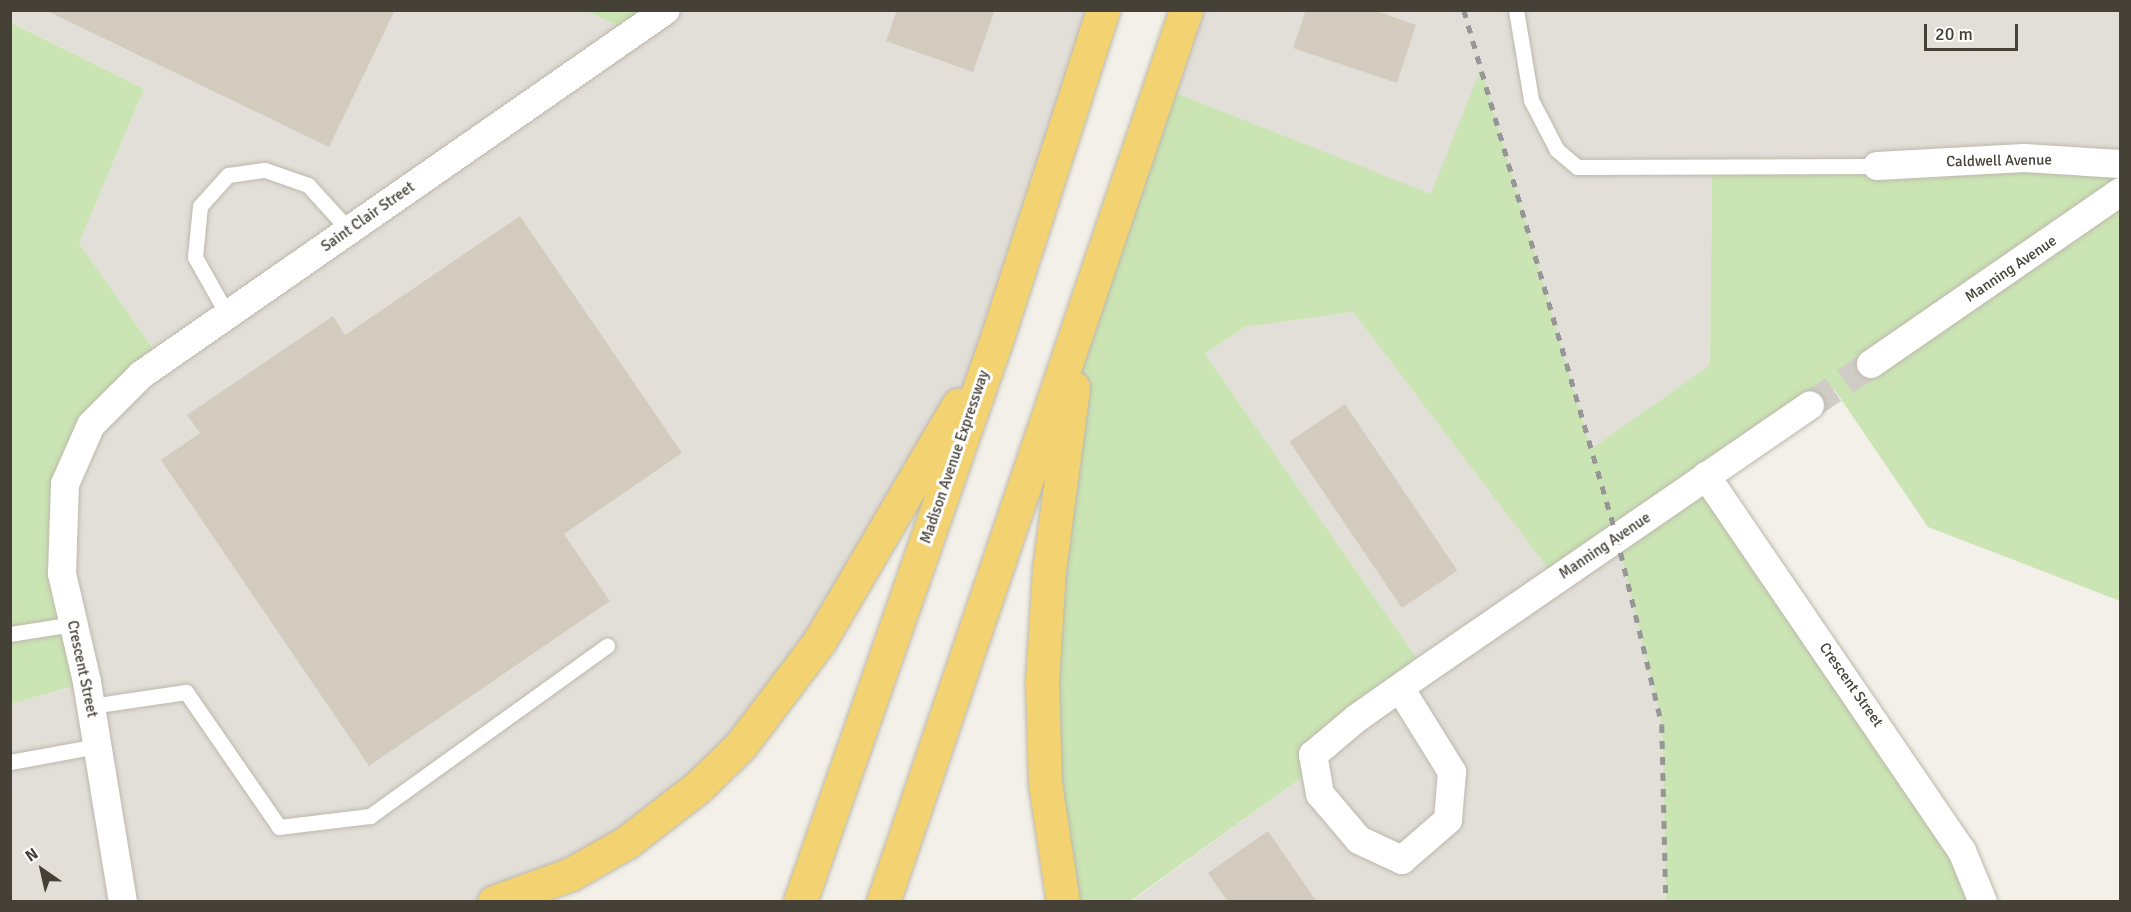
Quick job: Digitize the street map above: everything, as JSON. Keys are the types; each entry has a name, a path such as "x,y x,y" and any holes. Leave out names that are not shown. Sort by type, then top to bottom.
{"highway":[{"name":"Madison Avenue Expressway","path":"800,902 997,338 1103,10"},
{"path":"883,902 1186,10"},
{"path":"1063,902 1045,783 1041,681 1049,570 1082,317"},
{"path":"494,902 571,874 627,842 698,787 741,745 819,642 997,338"}],"street":[{"name":"Saint Clair Street","path":"84,439 109,403 133,382 227,314 666,10"},
{"name":"Caldwell Avenue","path":"1876,166 2024,158 2121,164"},
{"name":"Manning Avenue","path":"1870,364 2121,192"},
{"name":"Manning Avenue","path":"1400,688 1452,772 1448,820 1402,860 1359,840 1320,794 1313,755 1400,688 1810,405"},
{"name":"Crescent Street","path":"84,439 65,484 60,524 62,574 91,706 123,902"},
{"name":"Crescent Street","path":"1706,476 1883,731 1962,851 1988,900"}],"lane":[{"path":"1516,10 1531,100 1557,150 1577,167 1876,166"},
{"path":"227,314 195,257 200,206 228,175 265,170 308,185 349,230"},
{"path":"10,634 74,624"},
{"path":"91,706 186,692 279,827 370,816 607,646"},
{"path":"10,762 97,746"}],"shaded area":[{"path":"587,10 634,33 666,10 1103,11 997,338 819,642 698,787 494,902 11,901 11,704 87,682 62,574 74,457 161,360 79,243 144,89 11,22 10,11"},
{"path":"1187,11 2120,11 2120,164 1712,167 1710,365 1591,449 1481,69 1432,195 1161,87"},
{"path":"1353,312 1556,579 1617,537 1662,725 1666,901 1130,902 1315,768 1425,670 1205,354 1245,327"}],"green space":[{"path":"587,11 666,11 634,33"},
{"path":"10,22 144,89 79,243 161,360 141,375 65,484 87,682 11,704"},
{"path":"1481,68 1591,449 1710,365 1712,167 2120,164 2120,601 1928,527 1834,389 1706,476 1983,901 1666,901 1662,725 1617,538 1556,579 1353,312 1245,327 1205,354 1425,670 1315,768 1130,901 1063,902 1045,783 1082,317 1161,87 1431,194"}],"building":[{"path":"45,10 395,10 329,147"},
{"path":"897,10 995,10 973,72 886,41"},
{"path":"1306,10 1374,10 1416,25 1397,83 1293,48"},
{"path":"520,216 682,453 564,534 610,601 369,766 161,460 200,433 187,415 333,316 345,335"},
{"path":"1345,404 1457,571 1402,608 1289,441"},
{"path":"1268,831 1317,902 1228,902 1208,873"}],"tunnel":[{"path":"1810,405 1871,364"}],"railway":[{"path":"1464,10 1617,537 1662,725 1666,902"}]}
